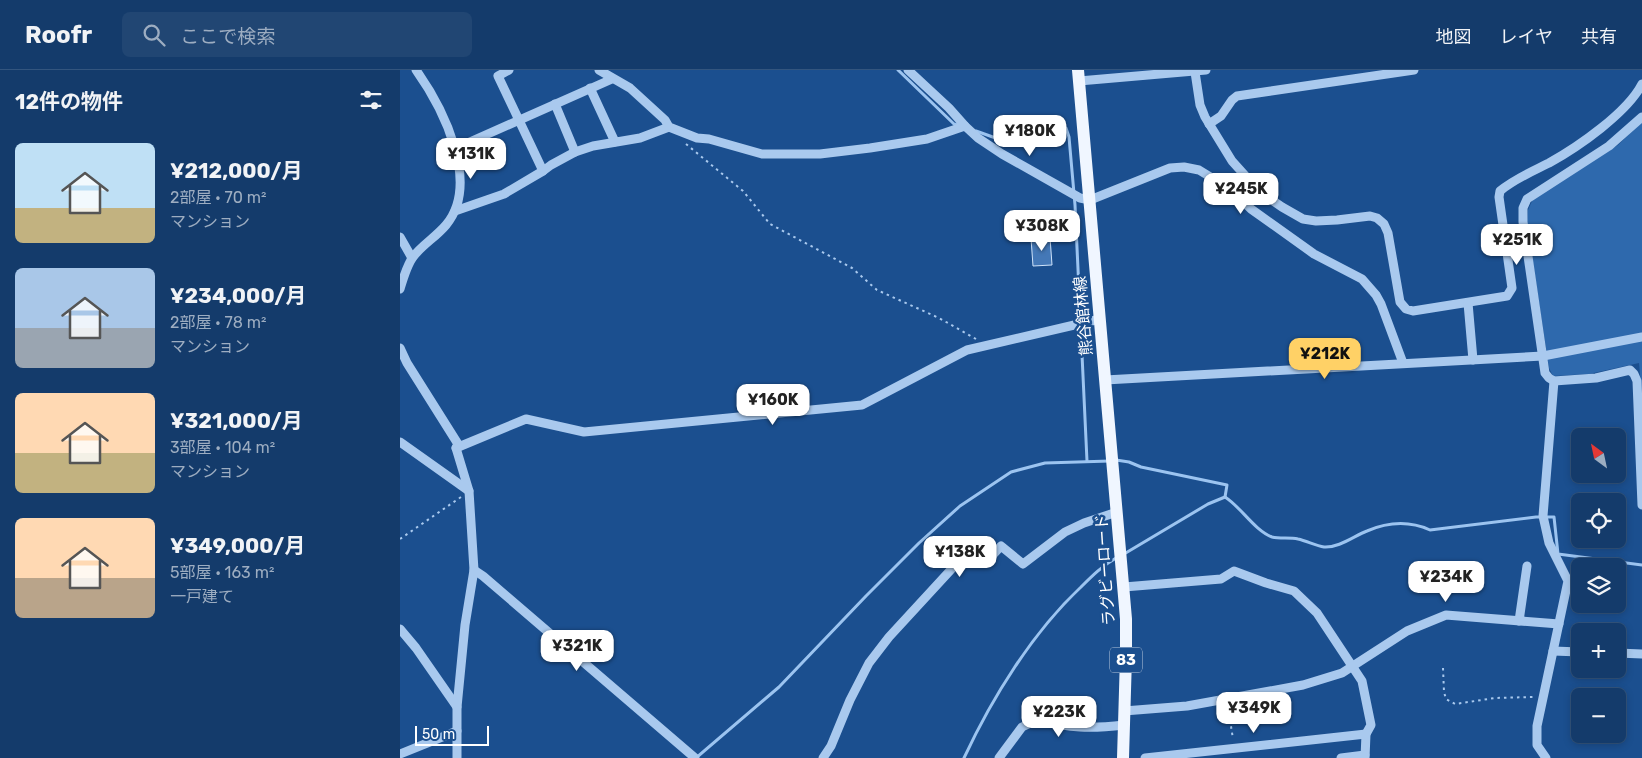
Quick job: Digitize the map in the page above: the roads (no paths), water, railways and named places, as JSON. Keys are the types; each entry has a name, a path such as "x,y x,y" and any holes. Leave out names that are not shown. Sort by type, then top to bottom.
{"main road":[{"name":"熊谷館林線","path":"1078,76 1105,380"},
{"name":"ラグビーロード","path":"1105,380 1124,587 1126,657 1123,758"}],"street":[{"path":"400,289 412,258 445,225 455,211 460,184 454,149 444,117 416,70"},
{"path":"509,70 498,76 543,171"},
{"path":"599,70 630,88 673,128 697,138 753,152 794,155 820,154 927,139 965,126"},
{"path":"908,70 978,138 1002,154 1080,198 1090,200 1170,168 1184,167 1199,170 1230,189 1251,209 1314,254 1354,274 1369,286 1381,304 1403,363"},
{"path":"1078,76 1206,70"},
{"path":"1209,124 1221,116 1237,96 1414,70"},
{"path":"1195,72 1200,105 1209,124 1232,161 1259,191 1303,219 1316,221 1370,216 1377,218 1384,224 1388,233 1400,302 1406,309 1413,311 1507,296 1512,288 1498,197 1500,191 1559,157 1592,135 1622,108 1639,90 1642,84"},
{"path":"454,149 612,79"},
{"path":"590,88 614,142"},
{"path":"555,104 575,152"},
{"path":"1642,117 1609,146 1527,199 1523,208 1526,245 1545,373 1554,381 1596,378 1630,370 1637,381 1642,505"},
{"path":"455,211 504,194 543,171 551,164 575,152 593,146 640,138 673,128"},
{"path":"400,237 412,258"},
{"path":"1468,303 1473,360"},
{"path":"456,448 526,419 584,432 862,405 966,350 1100,319"},
{"path":"1105,380 1543,356 1639,340"},
{"path":"400,348 404,365 458,444 456,448 469,491 474,570 465,626 457,707 456,758"},
{"path":"1546,758 1537,745 1537,726 1568,582 1549,544 1543,516 1554,381"},
{"path":"400,442 469,491"},
{"path":"824,758 850,700 869,664 890,637 970,549 990,558 1001,546 1024,564 1064,532 1117,512"},
{"path":"1519,621 1528,566"},
{"path":"474,570 695,758"},
{"path":"1124,587 1221,579 1234,571 1294,591 1317,613 1362,680 1371,725 1366,734 1365,757 1341,758"},
{"path":"1124,710 1187,706 1303,685 1342,673 1407,631 1446,615 1560,624"},
{"path":"400,629 416,648 457,707"},
{"path":"1554,651 1571,652"},
{"path":"1626,654 1642,654"},
{"path":"999,758 1022,727 1036,720 1065,727 1096,728 1124,725"},
{"path":"400,754 457,731"},
{"path":"1145,758 1366,734"}],"waterway":[{"path":"898,70 954,124 958,125"},
{"path":"976,131 1004,141 1066,128 1069,137 1075,205 1087,461"},
{"path":"1116,460 1227,485 1225,497"},
{"path":"696,758 779,687 866,596 919,543 960,506 1011,472 1045,463 1110,461"},
{"path":"1225,497 1237,506 1265,534 1278,538 1298,539 1324,547 1335,546 1367,531 1391,524 1415,525 1430,530 1536,517 1554,517 1558,554 1642,565"},
{"path":"1124,554 1208,504 1225,497"},
{"path":"964,758 987,712 1030,646 1063,605 1097,571 1116,558"}]}
